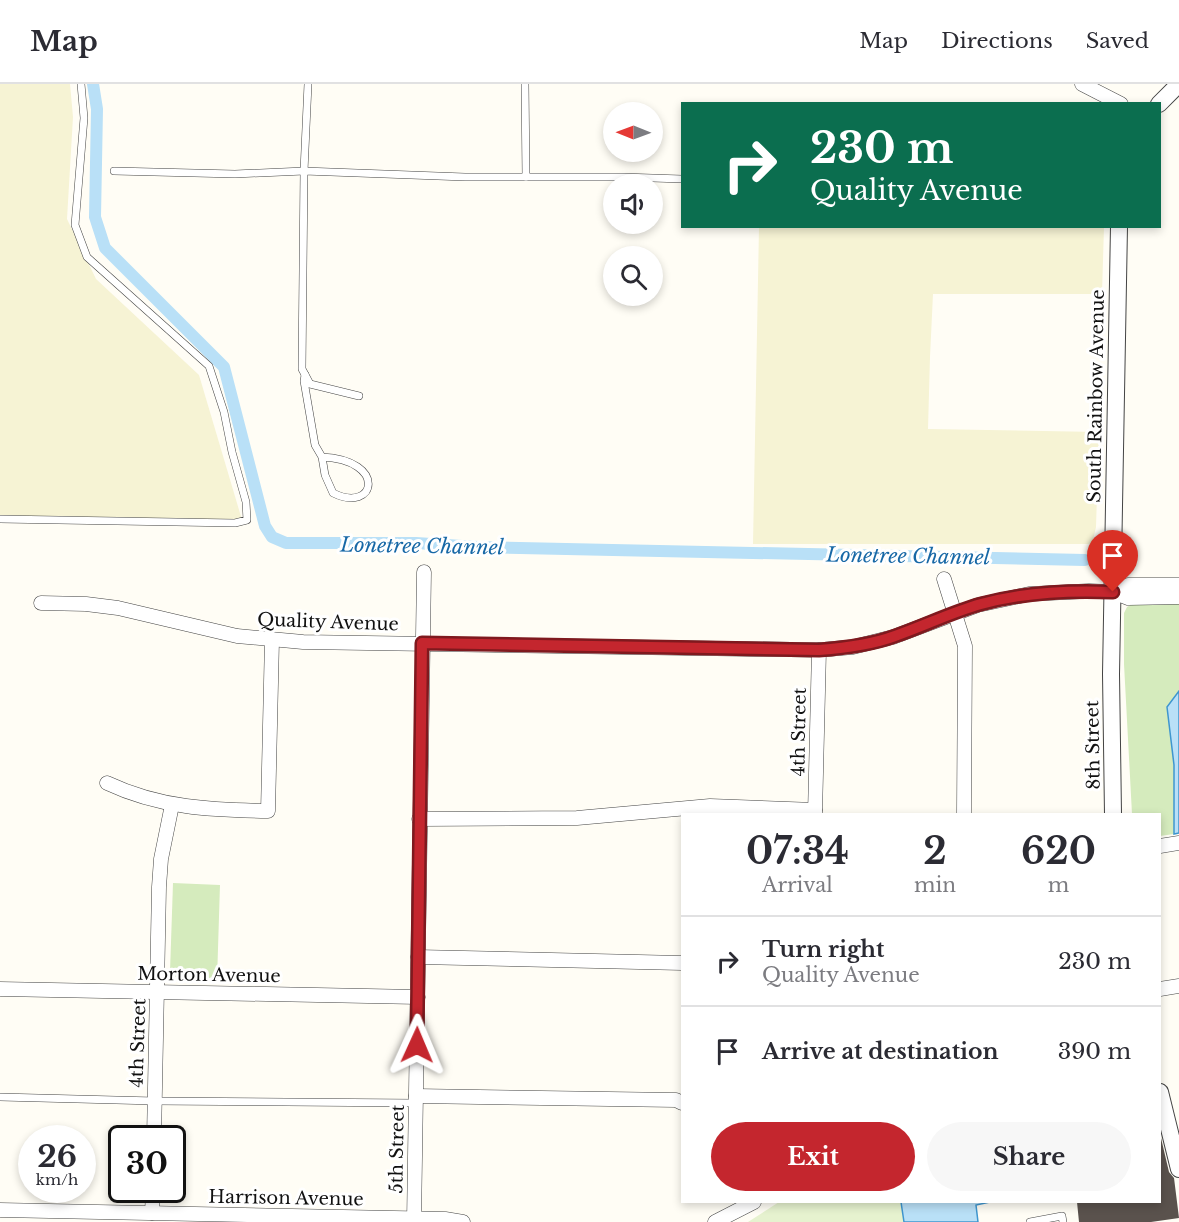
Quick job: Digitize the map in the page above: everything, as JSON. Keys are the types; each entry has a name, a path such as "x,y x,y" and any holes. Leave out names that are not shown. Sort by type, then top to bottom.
{"street":[{"path":"1082,84 1117,102"},
{"path":"1161,102 1177,86"},
{"name":"South Rainbow Avenue","path":"1111,674 1119,228"},
{"name":"5th Street","path":"414,1220 424,572"},
{"path":"944,579 966,646 964,813"},
{"name":"Quality Avenue","path":"1113,592 1128,585 1179,585"},
{"name":"Quality Avenue","path":"41,603 86,604 117,608 237,636 272,639 819,650 853,647 893,637 978,605 1029,594 1054,591 1113,592 1128,598 1179,597"},
{"path":"107,783 136,796 172,806 214,810 268,811 272,639"},
{"name":"4th Street","path":"815,812 819,650"},
{"name":"8th Street","path":"1111,674 1113,813"},
{"name":"4th Street","path":"154,1125 160,878 165,833 172,806"},
{"path":"419,819 577,818 710,806 815,812"},
{"path":"1161,846 1179,843"},
{"path":"418,957 681,963"},
{"path":"1161,989 1179,987"},
{"name":"Morton Avenue","path":"0,989 418,997"},
{"path":"1161,1095 1174,1130 1179,1169"},
{"path":"416,1099 676,1100 681,1102"},
{"path":"153,1203 153,1214"},
{"path":"715,1222 752,1203"},
{"name":"Harrison Avenue","path":"0,1210 463,1222"}],"lane":[{"path":"0,519 236,523 247,520 246,502 224,412 209,366 87,257 75,225 84,118 81,84"},
{"path":"308,84 304,171 302,369 310,384 360,396"},
{"path":"525,84 526,177"},
{"path":"114,171 235,174 304,171 681,179"},
{"path":"305,375 304,381 315,445 322,457 325,475 333,493 345,499 358,497 365,492 369,482 368,475 360,467 334,457 322,457"},
{"path":"0,1097 155,1101 416,1099"},
{"path":"1030,1222 1062,1216 1063,1222"}],"shaded area":[{"path":"0,84 70,84 73,117 67,219 96,279 199,375 242,520 0,517"},
{"path":"759,228 1104,228 1102,294 933,294 930,357 928,429 1099,432 1096,527 1092,544 753,544"}],"green space":[{"path":"1134,603 1179,604 1179,691 1167,707 1174,765 1174,834 1161,836 1161,813 1132,813 1124,664 1124,613 1127,607"},
{"path":"173,883 220,885 217,980 178,979 170,972"},
{"path":"777,1203 901,1203 904,1222 748,1222"}],"water":[{"path":"1179,691 1179,833 1174,834 1174,765 1167,707"},
{"path":"901,1203 985,1203 976,1205 978,1222 904,1222"}],"building":[{"path":"1161,1138 1169,1172 1174,1178 1179,1218 1151,1222 1079,1222 1077,1203 1161,1203"}],"waterway":[{"name":"Lonetree Channel","path":"93,84 97,109 95,217 105,248 224,367 265,526 272,537 286,543 416,543 477,547 1085,560"}],"route":[{"path":"417,1045 422,643 819,650 853,647 893,637 978,605 1004,598 1054,591 1113,592"}]}
